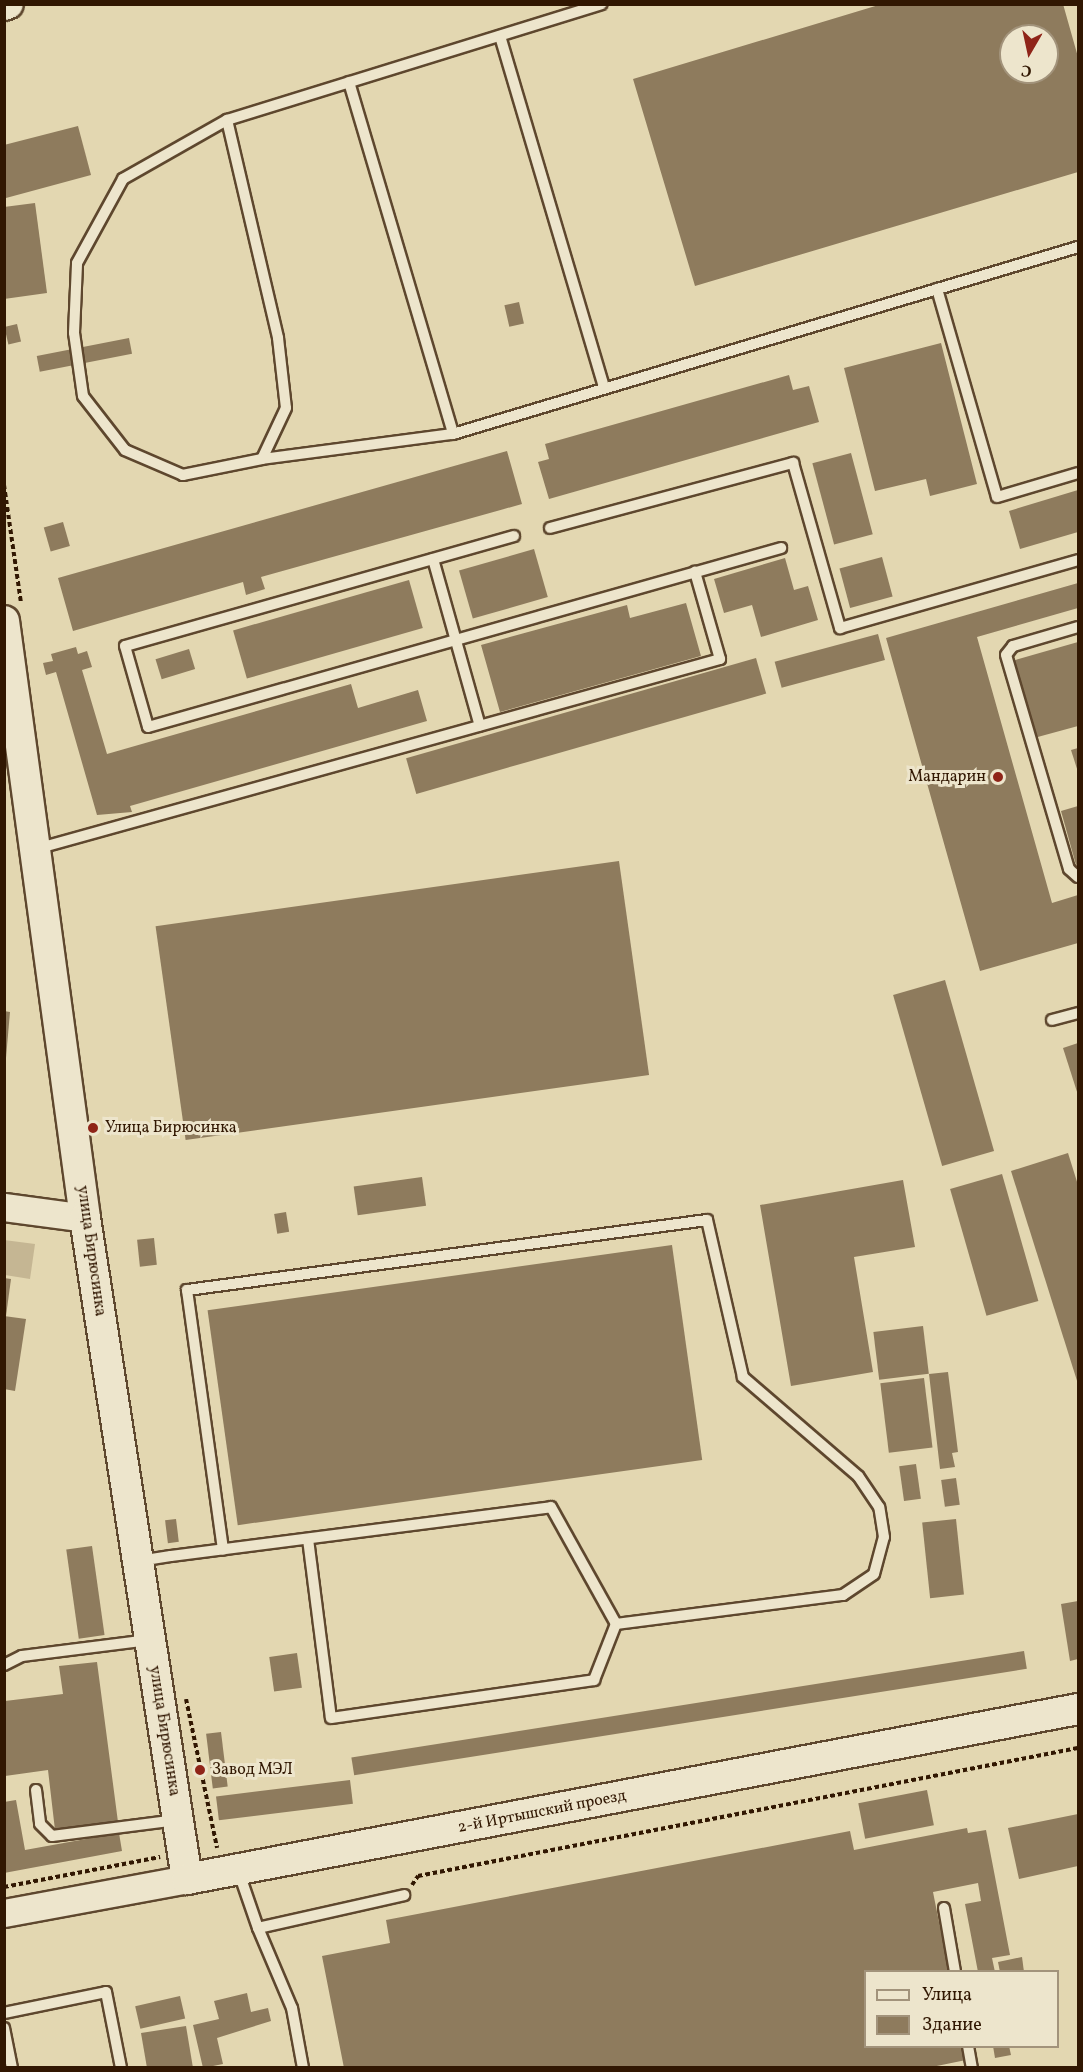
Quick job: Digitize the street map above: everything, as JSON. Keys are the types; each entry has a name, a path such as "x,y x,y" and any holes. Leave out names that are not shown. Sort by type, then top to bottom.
{"main road":[{"name":"улица Бирюсинка","path":"4,621 85,1218 187,1879"},
{"name":"2-й Иртышский проезд","path":"187,1879 1078,1709"}],"street":[{"path":"4,6 9,4"},
{"path":"4,1207 85,1218"},
{"name":"2-й Иртышский проезд","path":"4,1913 187,1879"}],"lane":[{"path":"601,4 227,120 123,179 77,263 74,333 83,396 125,450 183,475 262,459 453,434 1078,247"},
{"path":"500,36 604,388"},
{"path":"350,82 453,434"},
{"path":"227,120 278,338 286,408 262,459"},
{"path":"937,290 997,497 1078,473"},
{"path":"550,528 793,463 840,628 1078,560"},
{"path":"514,536 125,646 148,727 781,548"},
{"path":"433,559 480,726"},
{"path":"35,849 720,658 695,572"},
{"path":"1078,627 1013,646 1005,656 1070,869 1078,877"},
{"path":"1052,1020 1078,1013"},
{"path":"223,1550 188,1290 707,1220 742,1377 858,1476 879,1507 884,1537 874,1574 843,1595 616,1624"},
{"path":"138,1561 551,1508 616,1624"},
{"path":"308,1539 332,1718 594,1680 616,1624"},
{"path":"4,1665 33,1654 150,1640"},
{"path":"36,1790 40,1824 52,1836 177,1820"},
{"path":"238,1870 258,1928 292,2008 303,2067"},
{"path":"258,1928 404,1895"},
{"path":"944,1908 955,1970"},
{"path":"4,2013 106,1992 121,2067"},
{"path":"4,2028 12,2067"},
{"path":"968,2048 972,2067"}],"path":[{"path":"404,1895 418,1876 1078,1748"},
{"path":"4,1887 162,1856"}],"shaded area":[{"path":"4,1240 35,1244 30,1279 5,1275"}],"building":[{"path":"882,4 1063,4 1078,57 1078,172 695,286 633,79"},
{"path":"78,126 91,175 6,198 4,145"},
{"path":"35,203 47,293 4,299 4,207"},
{"path":"519,302 524,323 509,327 504,305"},
{"path":"17,324 21,342 8,344 4,327"},
{"path":"129,338 132,354 40,372 37,356"},
{"path":"941,343 977,484 930,496 926,479 875,491 844,368"},
{"path":"789,375 793,390 809,386 819,422 549,499 538,462 549,459 545,444"},
{"path":"507,451 522,504 261,577 265,589 246,595 243,582 73,631 58,578"},
{"path":"851,453 873,534 834,544 812,463"},
{"path":"1078,490 1078,532 1020,549 1009,511"},
{"path":"63,522 70,546 51,552 44,528"},
{"path":"534,549 548,597 473,619 459,570"},
{"path":"882,557 893,597 850,608 839,568"},
{"path":"785,558 794,590 808,586 818,620 761,637 752,605 724,613 714,579"},
{"path":"409,580 423,628 247,679 233,630"},
{"path":"1078,583 1078,608 977,637 1052,903 1078,895 1078,943 980,971 886,638"},
{"path":"686,603 701,656 500,712 481,645 627,605 630,618"},
{"path":"878,634 885,660 782,688 775,662"},
{"path":"1078,642 1078,726 1034,738 1012,661"},
{"path":"76,647 78,654 87,651 92,667 82,670 107,754 351,684 358,708 418,690 427,721 130,806 132,812 97,815 56,672 46,675 43,663 53,661 51,654"},
{"path":"189,649 195,669 162,679 156,659"},
{"path":"756,658 766,694 416,794 406,758"},
{"path":"1078,748 1078,772 1071,750"},
{"path":"1078,806 1078,864 1076,865 1061,811"},
{"path":"619,861 649,1075 186,1140 156,926"},
{"path":"945,980 994,1151 942,1166 893,995"},
{"path":"4,1011 10,1012 6,1058 4,1058"},
{"path":"1078,1043 1078,1095 1063,1048"},
{"path":"1068,1153 1078,1185 1078,1384 1011,1171"},
{"path":"1002,1174 1038,1301 986,1316 950,1189"},
{"path":"422,1177 426,1206 358,1215 354,1187"},
{"path":"903,1180 915,1247 854,1257 873,1372 791,1386 760,1205"},
{"path":"286,1212 289,1232 277,1234 274,1214"},
{"path":"154,1238 157,1265 140,1267 137,1240"},
{"path":"672,1245 702,1460 238,1525 208,1310"},
{"path":"4,1278 11,1279 6,1316 4,1316"},
{"path":"4,1316 26,1319 15,1391 4,1389"},
{"path":"923,1326 929,1374 879,1380 873,1332"},
{"path":"948,1372 958,1452 952,1453 955,1467 940,1469 929,1374"},
{"path":"924,1378 933,1447 889,1453 880,1383"},
{"path":"916,1464 921,1499 904,1501 899,1466"},
{"path":"956,1478 960,1505 945,1507 941,1480"},
{"path":"176,1519 179,1542 168,1543 165,1520"},
{"path":"956,1519 964,1595 930,1598 922,1523"},
{"path":"92,1546 105,1635 79,1639 66,1550"},
{"path":"1078,1601 1078,1659 1070,1661 1061,1604"},
{"path":"1024,1651 1027,1669 354,1775 351,1758"},
{"path":"297,1653 302,1688 274,1692 269,1657"},
{"path":"97,1662 118,1822 55,1830 48,1770 5,1776 5,1701 63,1694 59,1666"},
{"path":"221,1732 228,1787 213,1788 206,1734"},
{"path":"350,1780 353,1804 219,1820 216,1796"},
{"path":"927,1790 934,1825 865,1839 858,1803"},
{"path":"16,1800 25,1850 119,1833 122,1851 4,1873 4,1802"},
{"path":"1078,1814 1078,1866 1019,1879 1008,1828"},
{"path":"967,1828 968,1833 986,1830 1010,1955 992,1958 995,1970 978,1970 965,1904 981,1901 978,1883 933,1892 949,1970 864,1970 864,2048 964,2048 966,2060 927,2068 344,2068 322,1956 390,1943 386,1920 850,1831 854,1850"},
{"path":"1022,1957 1024,1970 1000,1970 998,1962"},
{"path":"247,1993 251,2012 268,2008 271,2021 217,2038 223,2064 203,2068 193,2025 219,2019 214,2001"},
{"path":"180,1996 185,2018 140,2029 135,2006"},
{"path":"186,2026 193,2068 147,2068 141,2033"},
{"path":"993,2048 1009,2048 1011,2055 995,2058"}],"place":[{"name":"Мандарин","path":"998,777"},
{"name":"Улица Бирюсинка","path":"93,1128"},
{"name":"Завод МЭЛ","path":"200,1770"}]}
